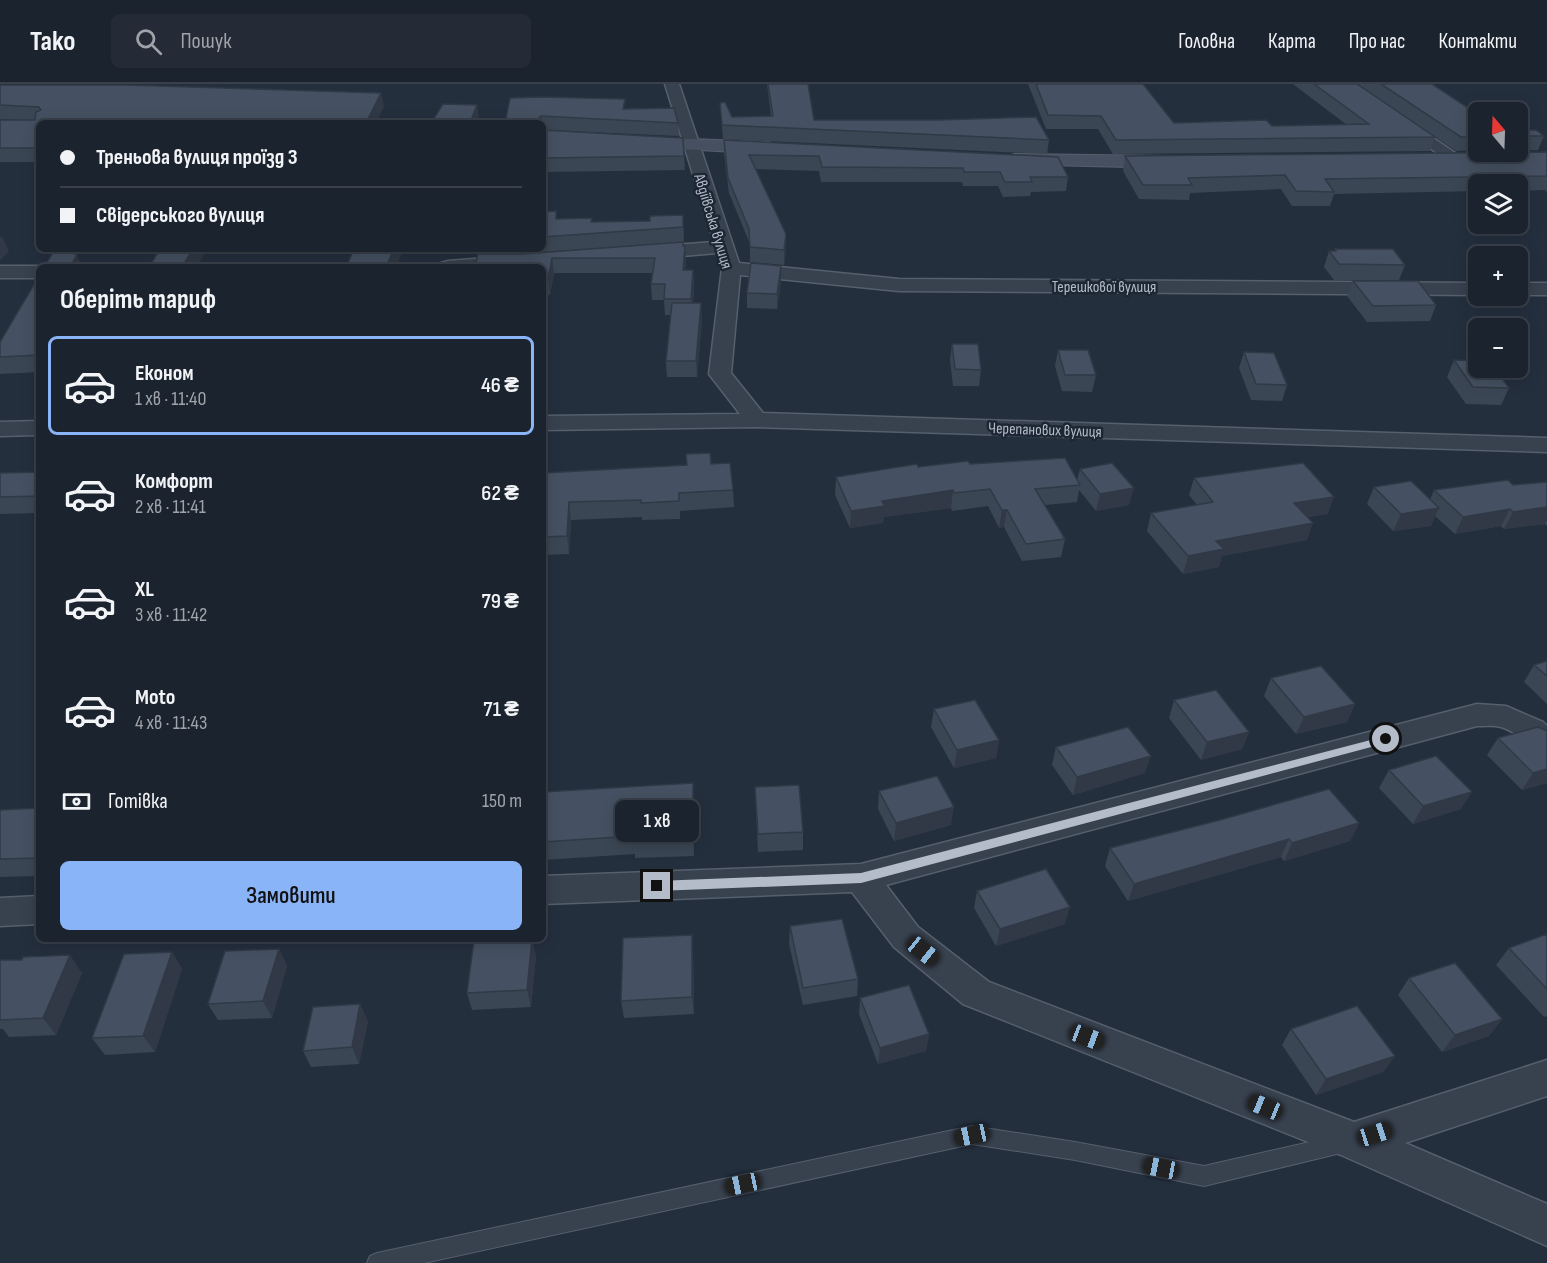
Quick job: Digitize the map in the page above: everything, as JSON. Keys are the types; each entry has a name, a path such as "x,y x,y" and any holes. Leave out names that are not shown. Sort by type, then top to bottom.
{"street":[{"name":"Авдіївська вулиця","path":"672,84 731,268 720,374 757,420"},
{"path":"1344,84 1456,159"},
{"path":"622,141 785,149"},
{"path":"1421,160 1468,159"},
{"path":"997,160 1056,163 1186,162"},
{"path":"632,254 724,247"},
{"path":"488,264 529,261"},
{"name":"Терешкової вулиця","path":"731,268 899,285 1468,288"},
{"path":"0,272 36,272"},
{"path":"1528,289 1547,289"},
{"name":"Черепанових вулиця","path":"546,423 757,420 1547,446"},
{"path":"0,429 36,428"},
{"path":"546,891 861,878 1477,715 1506,717 1532,730 1547,742"},
{"path":"861,878 906,937 976,993 1354,1141 1547,1225"},
{"path":"0,912 36,910"},
{"path":"1354,1141 1547,1078"}],"lane":[{"path":"377,1263 972,1135 1075,1151 1204,1176 1354,1141"}],"building":[{"path":"768,84 808,84 814,120 1036,117 1049,140 722,125 720,103 725,102 732,117 773,116"},
{"path":"1036,84 1143,84 1174,123 1266,120 1272,126 1369,124 1314,84 1357,84 1435,137 1116,140 1101,116 1048,115"},
{"path":"1381,84 1432,84 1468,108 1468,137 1461,137"},
{"path":"0,85 126,85 381,93 368,120 36,120 36,148 0,148 0,120 35,120 36,112 41,110 39,107 0,105"},
{"path":"510,98 625,99 623,109 674,108 678,123 541,116 539,120 506,120"},
{"path":"443,104 477,105 471,120 433,120"},
{"path":"546,130 683,138 684,156 546,158"},
{"path":"1528,130 1536,130 1544,136 1528,136"},
{"path":"724,140 1058,157 1068,177 1030,177 1032,182 1005,182 1000,172 964,172 963,168 822,167 819,156 749,155 786,234 784,250 750,247 749,229 728,178"},
{"path":"1528,152 1547,152 1547,176 1468,174 1468,177 1325,179 1334,192 1296,191 1285,175 1188,178 1192,185 1143,185 1125,156 1468,153 1468,162 1528,162"},
{"path":"556,211 556,219 592,218 591,222 650,221 650,216 683,215 683,227 546,237 546,212"},
{"path":"683,242 685,246 683,270 693,270 691,299 664,299 665,284 651,284 655,258 552,258 548,279 546,279 546,264 476,264 478,254 523,254"},
{"path":"1335,249 1393,249 1405,265 1339,264 1329,251 1336,251"},
{"path":"53,252 72,252 77,255 72,264 46,264"},
{"path":"158,252 191,252 184,264 151,264"},
{"path":"353,252 393,252 387,264 347,264"},
{"path":"751,263 781,266 777,294 747,293"},
{"path":"36,281 36,355 0,357 0,342"},
{"path":"1353,281 1418,281 1436,305 1373,306"},
{"path":"672,303 701,303 696,361 666,361"},
{"path":"952,344 978,344 981,370 955,369"},
{"path":"1058,350 1088,350 1096,375 1065,375"},
{"path":"1244,352 1274,353 1287,385 1256,384"},
{"path":"1454,360 1468,361 1468,378 1502,378 1509,388 1473,387"},
{"path":"710,453 711,464 730,463 733,490 679,493 679,501 569,502 567,536 546,537 546,473 687,465 686,454"},
{"path":"1065,458 1080,485 1035,489 1065,539 1026,544 1007,510 1002,510 990,489 954,493 953,490 882,501 885,506 851,511 836,477 917,464 918,467 968,461 970,464"},
{"path":"1112,463 1134,488 1100,494 1080,469"},
{"path":"1303,463 1334,497 1294,503 1313,523 1216,541 1224,549 1188,556 1151,513 1213,502 1194,478"},
{"path":"36,472 36,496 0,497 0,473"},
{"path":"1508,480 1513,485 1547,482 1547,507 1513,512 1510,509 1463,517 1434,490"},
{"path":"1411,481 1439,508 1401,514 1374,487"},
{"path":"1547,661 1547,676 1534,665"},
{"path":"1321,666 1355,704 1304,717 1271,678"},
{"path":"1216,690 1249,732 1207,742 1174,700"},
{"path":"975,700 999,740 957,750 934,709"},
{"path":"1128,727 1151,756 1077,777 1056,747"},
{"path":"1538,727 1547,731 1547,769 1533,773 1498,738"},
{"path":"1436,756 1472,792 1423,806 1389,770"},
{"path":"937,776 954,807 896,823 879,791"},
{"path":"693,783 693,839 633,841 633,836 546,842 546,792"},
{"path":"799,785 803,832 758,834 755,787"},
{"path":"1329,789 1359,823 1292,843 1289,839 1134,884 1110,848 1220,820"},
{"path":"36,808 36,858 0,859 0,810"},
{"path":"1046,869 1070,907 1000,929 977,891"},
{"path":"842,919 858,979 803,988 790,926"},
{"path":"1547,934 1547,989 1509,948"},
{"path":"692,935 692,997 621,1001 623,938"},
{"path":"474,942 532,942 527,990 467,993"},
{"path":"279,949 263,1001 208,1004 225,951"},
{"path":"172,952 143,1036 92,1038 124,954"},
{"path":"70,955 43,1018 0,1020 0,960"},
{"path":"1455,963 1502,1019 1455,1035 1409,978"},
{"path":"909,985 929,1034 880,1048 860,998"},
{"path":"360,1004 352,1047 303,1051 313,1007"},
{"path":"1357,1006 1395,1056 1326,1079 1291,1029"}],"route":[{"path":"657,886 861,878 1386,739"}]}
